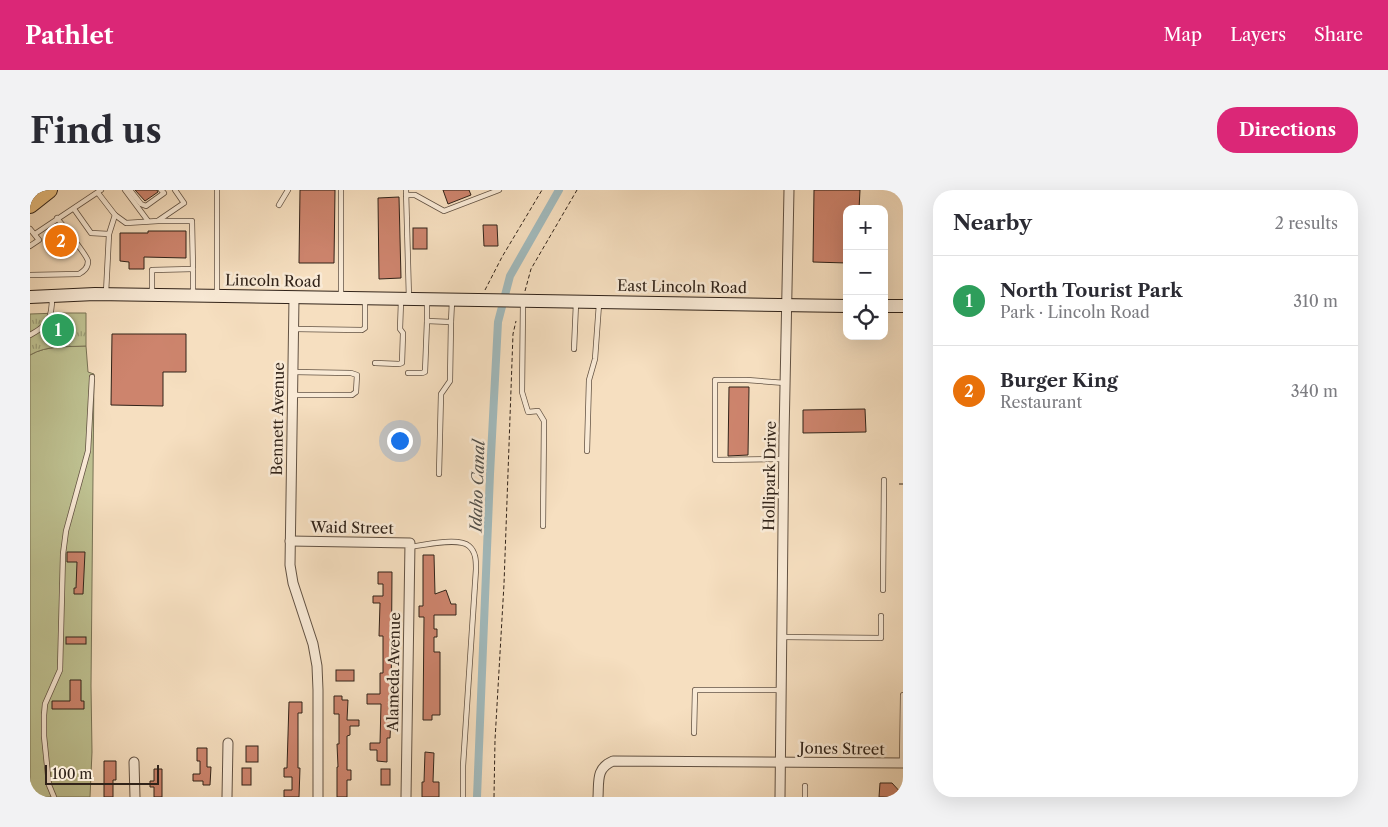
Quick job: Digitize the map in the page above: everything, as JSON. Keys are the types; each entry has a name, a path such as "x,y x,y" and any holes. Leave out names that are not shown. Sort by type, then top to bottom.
{"highway":[{"path":"30,205 48,190"}],"main road":[{"name":"Lincoln Road","path":"30,297 106,294 520,301"},
{"name":"East Lincoln Road","path":"520,301 843,306"},
{"path":"888,306 903,306"}],"street":[{"name":"Hollipark Drive","path":"780,797 788,190"},
{"name":"Bennett Avenue","path":"294,298 290,565 293,583 317,666 318,797"},
{"name":"Waid Street","path":"290,541 410,543 410,547"},
{"name":"Alameda Avenue","path":"406,797 410,547"},
{"path":"228,744 228,797"},
{"path":"598,797 599,776 606,764 613,761 781,762"},
{"path":"134,762 135,797"},
{"name":"Jones Street","path":"781,762 903,763"}],"lane":[{"path":"124,190 148,221"},
{"path":"130,190 141,204 146,206 164,193 161,190"},
{"path":"158,221 184,202 175,190"},
{"path":"217,190 217,297"},
{"path":"279,205 288,190"},
{"path":"341,190 341,299"},
{"path":"374,363 402,363 403,333 400,329 405,300 406,193 415,195 444,211 499,190"},
{"path":"35,234 100,191 115,215 126,223 192,220 193,296"},
{"path":"74,209 91,233 109,234"},
{"path":"106,294 109,234 115,215"},
{"path":"30,275 79,274 87,266 87,258 57,218"},
{"path":"30,229 39,240 30,246"},
{"path":"152,296 152,270 193,270"},
{"path":"30,335 40,330 48,322 52,312 52,296"},
{"path":"294,329 362,330 365,328 365,299"},
{"path":"408,373 425,372 427,300"},
{"path":"439,474 441,394 450,381 452,300"},
{"path":"520,301 523,317 522,392 528,412 538,411 544,421 543,526"},
{"path":"574,349 576,302"},
{"path":"587,451 589,380 595,359 600,302"},
{"path":"427,321 451,322"},
{"path":"292,395 352,395 356,392 356,375 351,373 293,372"},
{"path":"54,797 49,785 44,715 45,704 60,670 63,554 66,531 88,451 92,377"},
{"path":"784,459 716,460 715,380 785,383"},
{"path":"883,590 884,480"},
{"path":"410,547 462,542 469,546 475,555 476,569 463,766 463,797"},
{"path":"782,637 881,638 881,616"},
{"path":"694,733 695,690 782,690"},
{"path":"903,695 903,763"},
{"path":"805,786 805,797"}],"path":[{"path":"484,301 486,288 502,257 542,190"},
{"path":"520,301 531,269 577,190"},
{"path":"494,797 513,334 515,322 518,318 523,317"}],"green space":[{"path":"86,313 86,346 50,348 30,355 30,314"},
{"path":"86,346 88,372 94,374 92,752 90,797 30,797 30,355 50,348"}],"building":[{"path":"135,190 157,190 158,192 145,201"},
{"path":"300,190 335,190 334,263 299,263"},
{"path":"443,190 469,190 471,195 448,204"},
{"path":"814,190 860,190 859,205 843,205 843,263 813,262"},
{"path":"399,197 401,278 379,279 378,198"},
{"path":"57,224 76,249 64,258 45,233"},
{"path":"483,225 497,225 498,246 484,246"},
{"path":"413,228 427,228 427,249 413,249"},
{"path":"148,231 186,231 186,258 144,257 144,269 129,269 129,262 120,261 120,233 148,233"},
{"path":"112,334 186,334 186,372 163,372 163,406 111,405"},
{"path":"729,387 749,387 748,455 728,456"},
{"path":"865,409 866,432 803,433 803,410"},
{"path":"67,552 85,552 83,594 74,594 77,562 67,562"},
{"path":"423,555 434,555 435,594 446,590 451,604 456,604 456,615 434,615 434,629 437,629 437,637 434,637 434,652 440,652 440,715 432,715 432,720 423,720 424,617 419,617 419,606 423,606"},
{"path":"378,572 392,572 391,715 390,738 387,738 387,762 377,761 377,750 370,750 370,743 380,743 381,704 367,704 367,694 380,694 380,673 383,673 383,636 379,636 380,603 373,603 373,596 383,596 383,584 378,584"},
{"path":"66,637 86,637 86,644 66,644"},
{"path":"336,670 354,670 354,681 336,681"},
{"path":"70,680 81,680 81,701 84,701 84,709 52,709 52,701 70,701"},
{"path":"334,696 342,696 342,700 348,700 347,720 359,720 359,726 350,726 350,735 347,736 347,770 351,770 351,780 347,780 347,797 337,797 339,714 334,714"},
{"path":"289,702 302,702 302,713 298,713 299,797 284,797 284,790 292,790 292,777 284,777 284,768 287,768"},
{"path":"246,746 258,746 258,762 246,762"},
{"path":"197,748 207,748 207,767 211,767 210,785 203,785 203,781 193,781 193,774 200,774"},
{"path":"425,752 434,753 433,782 439,782 439,797 422,797"},
{"path":"104,761 116,761 116,780 113,780 113,797 104,797"},
{"path":"242,768 251,768 251,785 242,785"},
{"path":"154,769 162,769 162,797 154,797 154,787 150,787 150,781 154,781"},
{"path":"381,769 390,769 390,785 381,785"},
{"path":"880,783 892,783 903,797 879,797"}],"waterway":[{"name":"Idaho Canal","path":"477,797 498,322 510,276 559,190"}],"place":[{"name":"Burger King","path":"61,241"},
{"name":"North Tourist Park","path":"58,330"}]}
